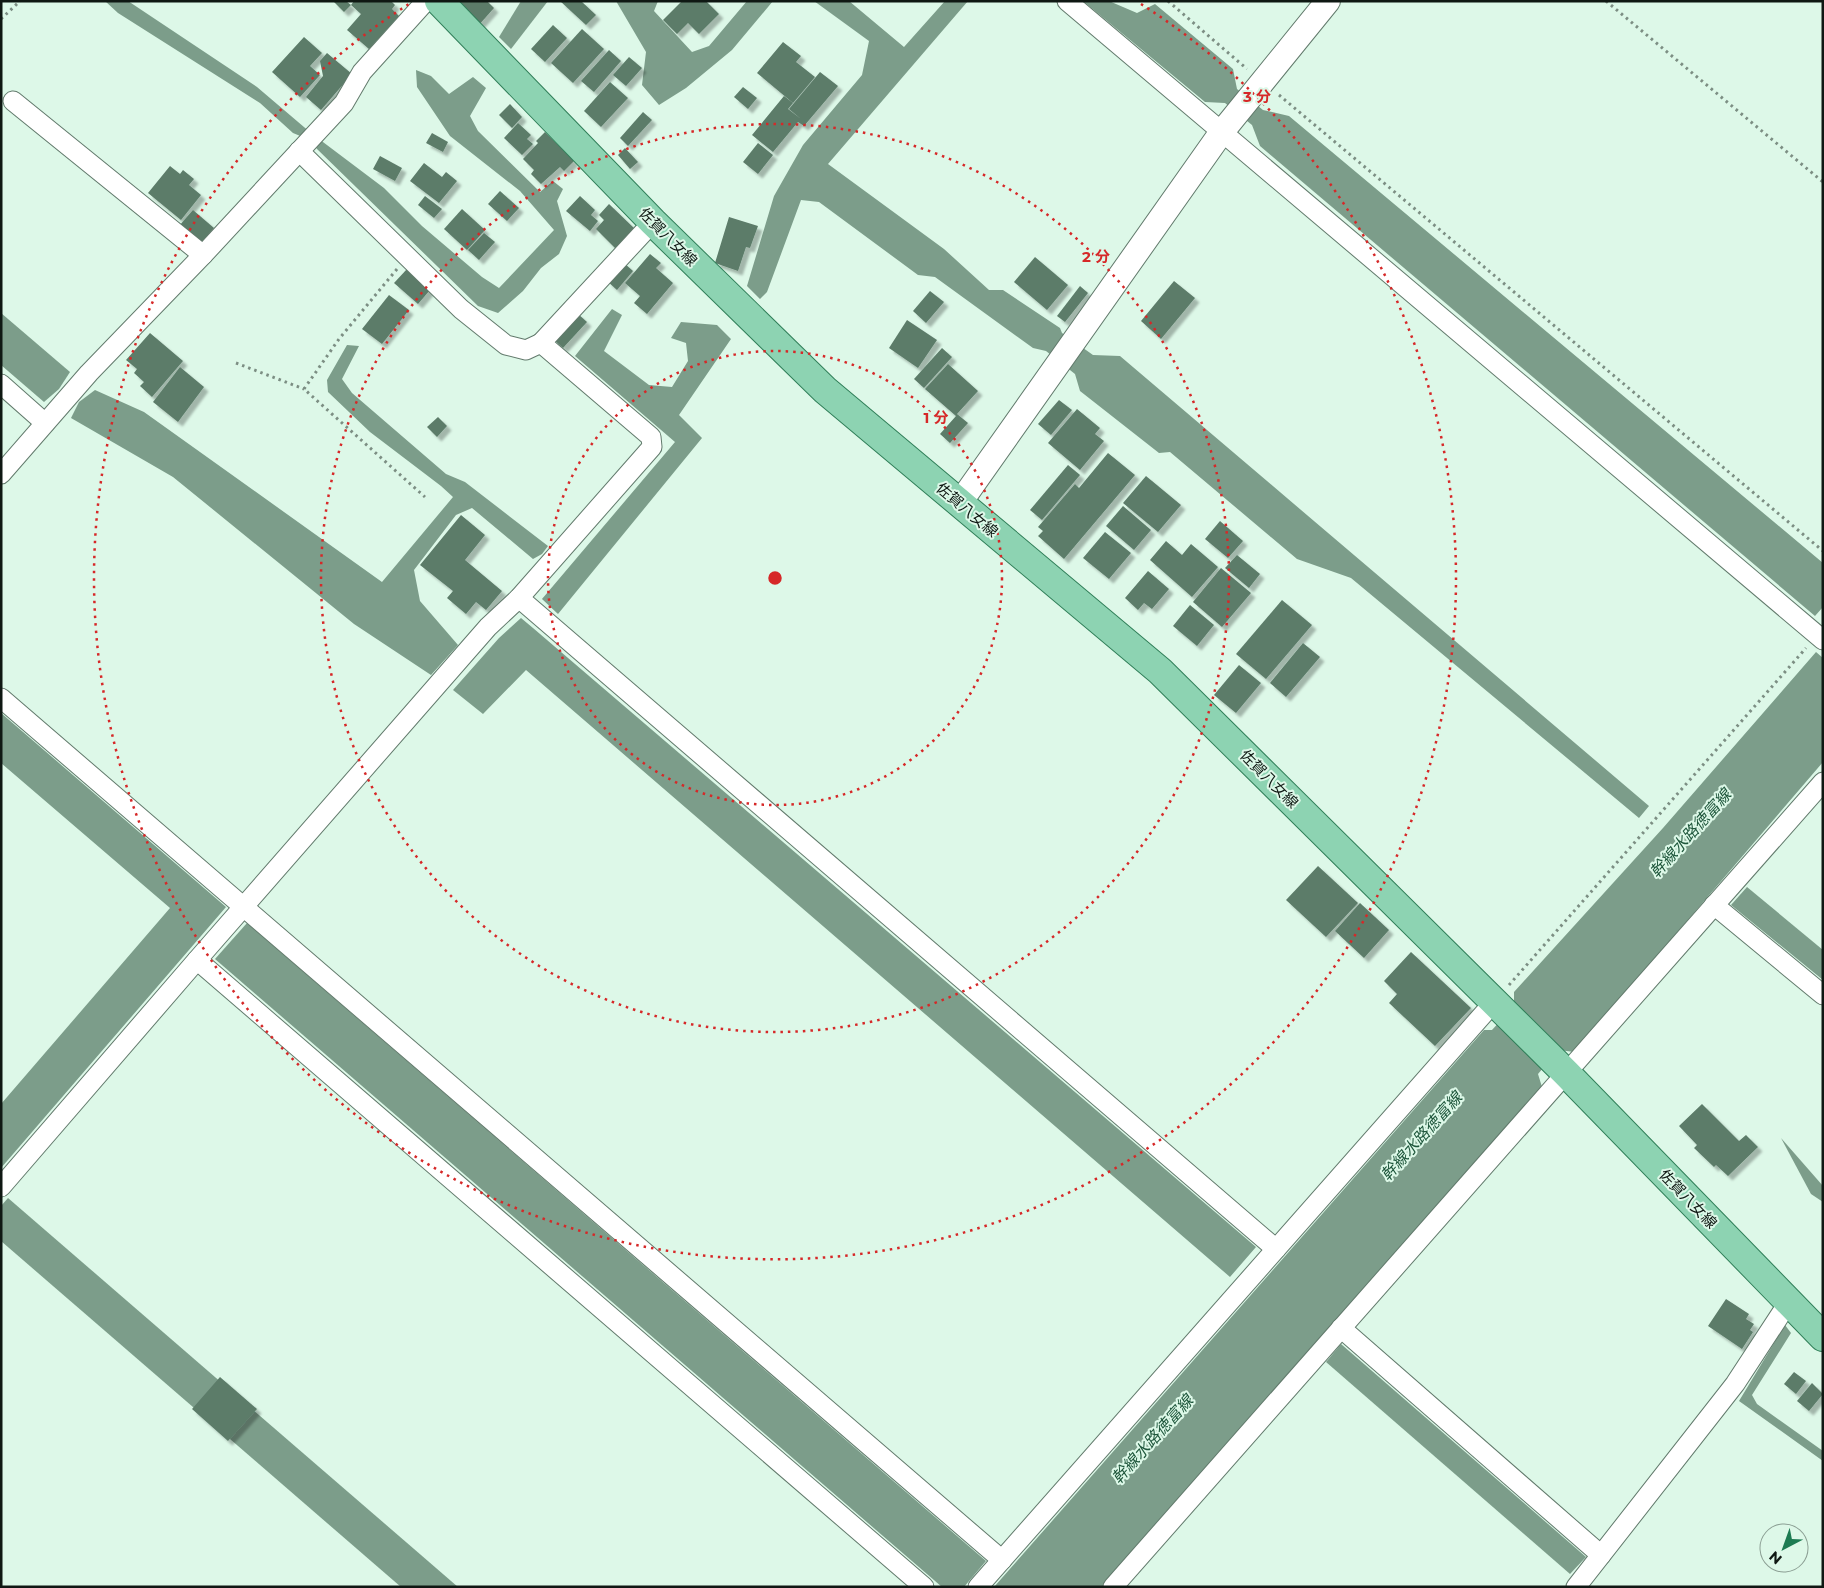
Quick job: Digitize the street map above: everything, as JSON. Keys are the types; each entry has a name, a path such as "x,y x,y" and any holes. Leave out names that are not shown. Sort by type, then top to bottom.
{"main road":[{"name":"佐賀八女線","path":"439,1 653,222 824,390 1160,671 1498,1007 1560,1066 1823,1338"}],"street":[{"path":"1,474 89,374 203,256 344,103 367,66 426,1"},
{"path":"1067,1 1226,127 1820,638"},
{"path":"959,504 1226,127 1257,86 1328,1"},
{"path":"13,101 203,256"},
{"path":"307,142 406,257 461,309 506,345 526,350 541,343 653,222"},
{"path":"1,1187 488,627 519,598 652,447 651,437 541,343"},
{"path":"1,384 45,423"},
{"path":"519,598 1276,1249"},
{"path":"1,698 1002,1560"},
{"path":"1113,1587 1341,1328 1560,1066 1714,905 1823,782"},
{"path":"1714,905 1823,995"},
{"path":"197,960 924,1587"},
{"path":"981,1583 1276,1249 1498,1007"},
{"path":"1576,1587 1735,1384 1788,1303"},
{"path":"1341,1328 1601,1555"}],"path":[{"path":"1,19 20,1"},
{"path":"1168,1 1257,86 1823,551"},
{"path":"1606,1 1823,182"},
{"path":"304,389 340,339 406,257"},
{"path":"236,363 304,389 425,497"},
{"path":"1498,1007 1820,638"}],"water":[{"path":"105,1 128,1 257,87 311,133 384,188 422,226 482,277 499,288 554,230 520,191 450,136 417,87 416,70 431,76 449,94 473,77 486,88 470,116 478,131 540,192 553,181 563,189 557,201 567,236 559,254 541,268 523,291 498,313 478,306 310,140 293,133 260,103 118,13"},
{"path":"521,1 548,1 511,49 499,37"},
{"path":"616,1 658,1 654,11 692,52 709,46 747,1 773,1 732,50 686,88 659,105 642,85 646,52"},
{"path":"814,1 849,1 904,47 945,1 968,1 828,164 944,249 989,290 1003,290 1060,328 1062,333 1093,355 1120,356 1649,806 1639,818 1351,578 1297,559 1170,452 1159,453 1080,391 1075,374 1046,351 1033,348 935,277 918,275 819,202 801,200 767,292 760,299 747,286 774,196 803,145 862,75 869,41"},
{"path":"1083,1 1109,1 1137,13 1155,4 1233,69 1237,89 1263,110 1289,116 1823,563 1823,607 1815,616 1260,146 1252,125 1225,103 1205,102"},
{"path":"612,309 622,315 604,351 649,385 672,387 688,361 686,343 671,338 681,322 717,325 731,339 679,415 702,438 558,614 542,599 675,442 575,356"},
{"path":"1,313 70,372 59,389 44,402 1,365"},
{"path":"347,345 359,346 342,379 352,393 446,474 465,482 548,546 542,554 533,559 472,508 456,515 414,570 420,601 458,645 431,675 354,624 173,477 71,418 79,402 95,390 144,412 382,582 453,497 370,432 328,392 327,380"},
{"path":"521,618 1256,1247 1230,1277 526,670 483,714 453,690 499,638"},
{"name":"幹線水路徳富線","path":"1816,652 1823,658 1823,762 1575,1052 1558,1050 1538,1074 1542,1087 1104,1587 994,1587 1484,1030 1492,1030 1514,1006 1514,992 1663,828"},
{"path":"1,713 226,907 1,1168 1,1104 170,908 1,763"},
{"path":"1747,887 1823,950 1823,980 1731,905"},
{"path":"247,923 986,1561 964,1587 942,1587 215,959"},
{"path":"1781,1138 1823,1186 1823,1202 1811,1194"},
{"path":"8,1198 458,1587 401,1587 1,1241 1,1206"},
{"path":"1785,1325 1791,1333 1752,1395 1757,1404 1823,1451 1823,1461 1739,1401"},
{"path":"1341,1344 1586,1557 1570,1574 1326,1362"}],"building":[{"path":"333,1 346,1 351,5 344,12"},
{"path":"354,1 391,1 395,5 392,9 399,16 369,49 347,30 361,14 351,5"},
{"path":"452,1 487,1 494,8 478,26"},
{"path":"560,1 581,1 596,15 586,25"},
{"path":"682,1 706,1 719,14 699,34 688,23 677,34 663,20"},
{"path":"553,25 567,38 545,62 531,49"},
{"path":"582,29 604,49 573,83 551,63"},
{"path":"304,37 322,53 310,66 320,75 300,97 272,72"},
{"path":"783,42 801,56 796,62 815,77 793,103 757,73"},
{"path":"609,50 621,61 594,92 581,81"},
{"path":"327,53 352,74 321,110 306,97 323,76 320,61"},
{"path":"629,57 642,68 626,86 613,75"},
{"path":"820,72 838,86 804,126 798,122 773,152 752,135 784,96 793,103 788,109 801,119 789,109"},
{"path":"610,82 628,98 601,127 584,111"},
{"path":"743,87 757,98 748,109 734,97"},
{"path":"510,104 522,117 512,128 499,115"},
{"path":"643,112 652,120 628,146 620,138"},
{"path":"518,123 531,135 527,139 533,144 522,155 504,138"},
{"path":"545,132 574,161 564,171 560,167 541,184 531,174 534,170 523,159 538,143 536,141"},
{"path":"432,133 448,142 443,152 426,143"},
{"path":"758,143 773,155 758,174 743,162"},
{"path":"625,148 638,162 630,169 618,155"},
{"path":"380,156 402,168 395,181 373,169"},
{"path":"424,163 442,177 446,172 457,181 439,203 410,181"},
{"path":"170,166 180,174 183,170 194,179 189,185 201,195 181,220 148,193"},
{"path":"500,191 519,208 507,221 488,204"},
{"path":"425,196 442,209 434,218 418,205"},
{"path":"580,196 595,210 591,215 598,221 590,231 566,211"},
{"path":"609,204 636,230 617,250 596,229 604,220 599,215"},
{"path":"462,209 485,230 467,250 444,229"},
{"path":"193,210 214,228 200,244 179,226"},
{"path":"729,217 758,226 750,248 746,247 738,271 715,263"},
{"path":"484,233 495,242 479,260 468,250"},
{"path":"650,254 661,263 656,268 673,283 647,314 634,303 640,296 625,283"},
{"path":"1035,257 1068,285 1047,310 1014,282"},
{"path":"624,263 633,271 617,290 607,281"},
{"path":"407,269 430,290 418,304 394,283"},
{"path":"1174,281 1195,298 1161,339 1141,321"},
{"path":"1080,286 1088,293 1065,322 1057,316"},
{"path":"930,291 944,302 926,323 913,311"},
{"path":"389,295 409,310 382,344 362,329"},
{"path":"577,313 587,322 563,348 553,339"},
{"path":"907,320 937,340 918,368 889,348"},
{"path":"150,333 183,361 152,397 140,386 144,382 134,373 137,369 126,360"},
{"path":"942,348 952,357 924,388 914,379"},
{"path":"948,364 978,391 957,414 968,423 950,443 940,434 956,416 925,389"},
{"path":"180,367 204,387 178,422 153,402"},
{"path":"1059,400 1072,410 1051,435 1038,424"},
{"path":"1077,409 1100,428 1095,434 1104,441 1080,470 1048,443"},
{"path":"438,417 447,426 437,437 427,427"},
{"path":"1108,453 1135,475 1064,559 1038,536 1043,531 1038,527 1075,484 1079,488"},
{"path":"1068,465 1080,475 1042,520 1030,510"},
{"path":"1146,476 1181,505 1158,532 1123,503"},
{"path":"1123,506 1151,530 1134,550 1106,526"},
{"path":"461,515 485,535 465,560 502,591 486,610 476,602 466,614 447,598 453,591 420,565"},
{"path":"1220,521 1243,541 1228,558 1205,539"},
{"path":"1105,532 1131,553 1109,579 1083,558"},
{"path":"1166,541 1182,555 1191,544 1218,567 1192,597 1150,560"},
{"path":"1237,555 1260,574 1249,588 1225,568"},
{"path":"1221,568 1251,593 1222,627 1193,602"},
{"path":"1148,571 1169,589 1152,609 1144,603 1138,610 1125,598"},
{"path":"1282,600 1312,625 1266,679 1236,654"},
{"path":"1190,605 1214,625 1197,646 1173,626"},
{"path":"1303,643 1320,657 1286,697 1270,683"},
{"path":"1239,665 1261,683 1236,713 1214,695"},
{"path":"1318,866 1358,903 1326,937 1286,900"},
{"path":"1360,903 1389,930 1364,958 1335,931"},
{"path":"1411,952 1471,1008 1435,1046 1389,1003 1397,994 1384,981"},
{"path":"1702,1104 1739,1141 1746,1135 1758,1147 1728,1176 1716,1165 1714,1167 1694,1148 1697,1145 1679,1126"},
{"path":"1726,1299 1749,1314 1746,1319 1754,1324 1750,1330 1753,1332 1742,1349 1708,1326"},
{"path":"1794,1372 1806,1381 1796,1394 1784,1384"},
{"path":"220,1377 257,1409 228,1441 192,1409"},
{"path":"1812,1383 1823,1394 1809,1411 1797,1401"}]}
